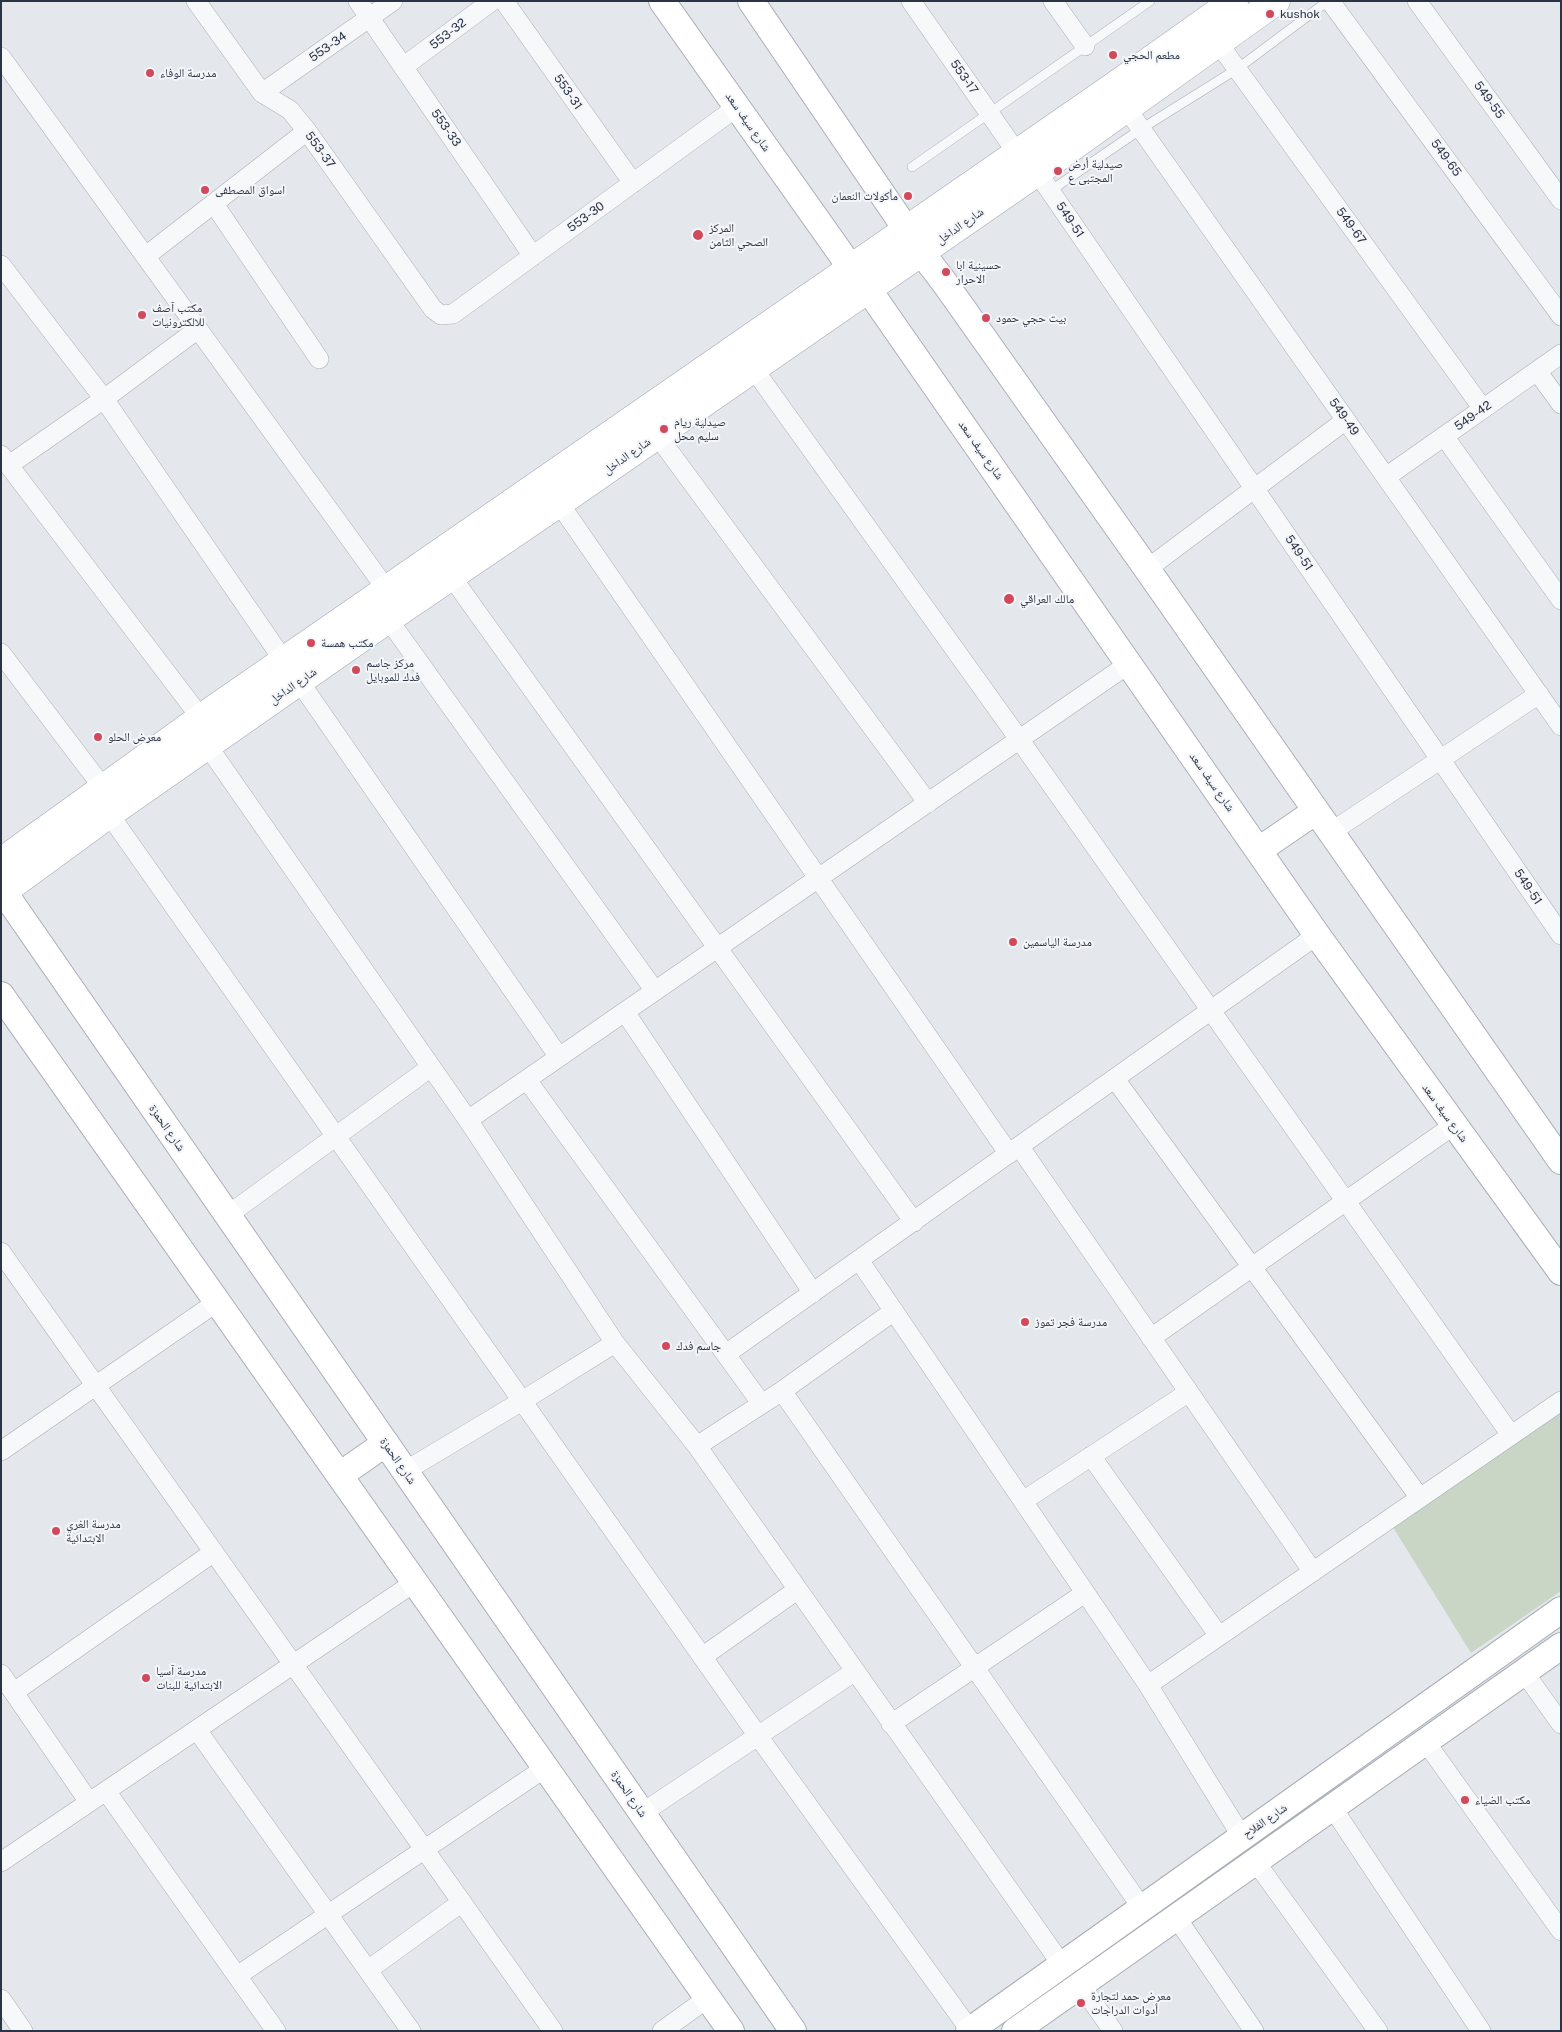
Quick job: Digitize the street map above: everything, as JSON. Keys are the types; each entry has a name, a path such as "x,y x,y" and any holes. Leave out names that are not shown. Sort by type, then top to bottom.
{"main road":[{"name":"شارع الداخل","path":"1,862 207,745 387,590 1234,1"},
{"name":"شارع الداخل","path":"2,892 201,718 388,619 921,252 1044,181 1134,119 1219,44 1276,1"}],"street":[{"name":"553-37","path":"196,1 262,93 290,110 307,131 433,309"},
{"name":"553-33","path":"358,1 533,256"},
{"name":"553-34","path":"262,93 393,1"},
{"name":"553-32","path":"403,67 492,1"},
{"name":"553-31","path":"504,1 633,183"},
{"name":"شارع سيف سعد","path":"662,1 851,268"},
{"path":"751,1 906,229"},
{"name":"553-17","path":"911,1 1017,153"},
{"path":"1053,1 1085,46"},
{"name":"549-65","path":"1329,1 1561,316"},
{"name":"549-55","path":"1417,1 1561,200"},
{"name":"549-67","path":"1219,44 1483,409"},
{"path":"1,57 387,590"},
{"name":"553-30","path":"433,309 441,315 453,314 737,107"},
{"name":"549-49","path":"1134,119 1561,726"},
{"path":"146,256 307,131"},
{"name":"549-51","path":"1044,181 1561,935"},
{"path":"214,204 319,358"},
{"path":"921,252 950,290 1147,569 1561,1161"},
{"path":"1,265 104,399 559,1057"},
{"name":"شارع سيف سعد","path":"868,289 1130,663 1317,935 1561,1272"},
{"path":"198,329 104,399 5,460 201,718"},
{"name":"549-42","path":"1386,477 1561,354"},
{"path":"753,368 1019,739 1511,1435"},
{"path":"1537,371 1561,404"},
{"path":"1147,569 1346,420"},
{"path":"657,435 928,803"},
{"path":"1444,436 1561,600"},
{"path":"559,503 817,879 1151,1338 1313,1572"},
{"path":"451,576 914,1222"},
{"path":"388,619 655,991"},
{"path":"1,653 107,802 336,1136 702,1657 970,2030"},
{"path":"468,1120 1130,663"},
{"path":"1259,850 1323,822 1440,760 1539,694"},
{"path":"207,745 468,1120 615,1343 697,1446 854,1672 1062,1965"},
{"name":"شارع الحمزة","path":"2,892 793,2031"},
{"path":"726,1354 1317,935"},
{"path":"1,995 731,2031"},
{"path":"625,1012 813,1293"},
{"path":"228,1216 431,1066"},
{"path":"1115,1078 1420,1498"},
{"path":"527,1080 761,1403"},
{"path":"1151,1338 1454,1125"},
{"path":"1,1252 553,2031"},
{"path":"859,1260 1148,1685 1242,1837"},
{"path":"3,1445 96,1385 217,1302"},
{"path":"697,1446 782,1391 894,1311"},
{"path":"405,1471 615,1343"},
{"path":"782,1391 1142,1908"},
{"path":"1023,1501 1189,1392"},
{"path":"1148,1685 1561,1401"},
{"path":"340,1476 386,1443"},
{"path":"1092,1456 1219,1636"},
{"path":"14,1692 214,1552"},
{"path":"1,1862 415,1582"},
{"path":"702,1657 797,1590"},
{"path":"891,1724 974,1666 1086,1593"},
{"name":"شارع الفلاح","path":"970,2030 1561,1610"},
{"path":"1015,2031 1561,1646"},
{"path":"642,1813 854,1672"},
{"path":"1524,1672 1561,1724"},
{"path":"1,1674 90,1802"},
{"path":"197,1730 411,2031"},
{"path":"1425,1741 1561,1931"},
{"path":"237,1976 546,1768"},
{"path":"106,1791 237,1976 270,2029"},
{"path":"1332,1807 1481,2031"},
{"path":"1255,1861 1378,2031"},
{"path":"368,1970 462,1902"},
{"path":"1176,1917 1254,2031"},
{"path":"1080,1984 1113,2031"},
{"path":"662,2031 708,1998"},
{"path":"1,1999 23,2031"}],"lane":[{"path":"912,166 1150,1"},
{"path":"1134,119 1237,69 1329,1"}],"green space":[{"path":"1561,1412 1561,1591 1471,1653 1391,1524"}],"place":[{"name":"kushok","path":"1270,14"},
{"name":"مطعم الحجي","path":"1113,55"},
{"name":"مدرسة الوفاء","path":"150,73"},
{"name":"صيدلية أرض المجتبى ع","path":"1058,171"},
{"name":"اسواق المصطفى","path":"205,190"},
{"name":"مأكولات النعمان","path":"908,196"},
{"name":"المركز الصحي الثامن","path":"698,235"},
{"name":"حسينية ابا الاحرار","path":"946,272"},
{"name":"مكتب آصف للالكترونيات","path":"142,315"},
{"name":"بيت حجي حمود","path":"986,318"},
{"name":"صيدلية ريام سليم محل","path":"664,429"},
{"name":"مالك العراقي","path":"1009,599"},
{"name":"مكتب همسة","path":"311,643"},
{"name":"مركز جاسم فدك للموبايل","path":"356,670"},
{"name":"معرض الحلو","path":"98,737"},
{"name":"مدرسة الياسمين","path":"1013,942"},
{"name":"مدرسة فجر تموز","path":"1025,1322"},
{"name":"جاسم فدك","path":"666,1346"},
{"name":"مدرسة الغري الابتدائية","path":"56,1531"},
{"name":"مدرسة آسيا الابتدائية للبنات","path":"146,1678"},
{"name":"مكتب الضياء","path":"1465,1800"},
{"name":"معرض حمد لتجارة أدوات الدراجات","path":"1081,2003"}]}
